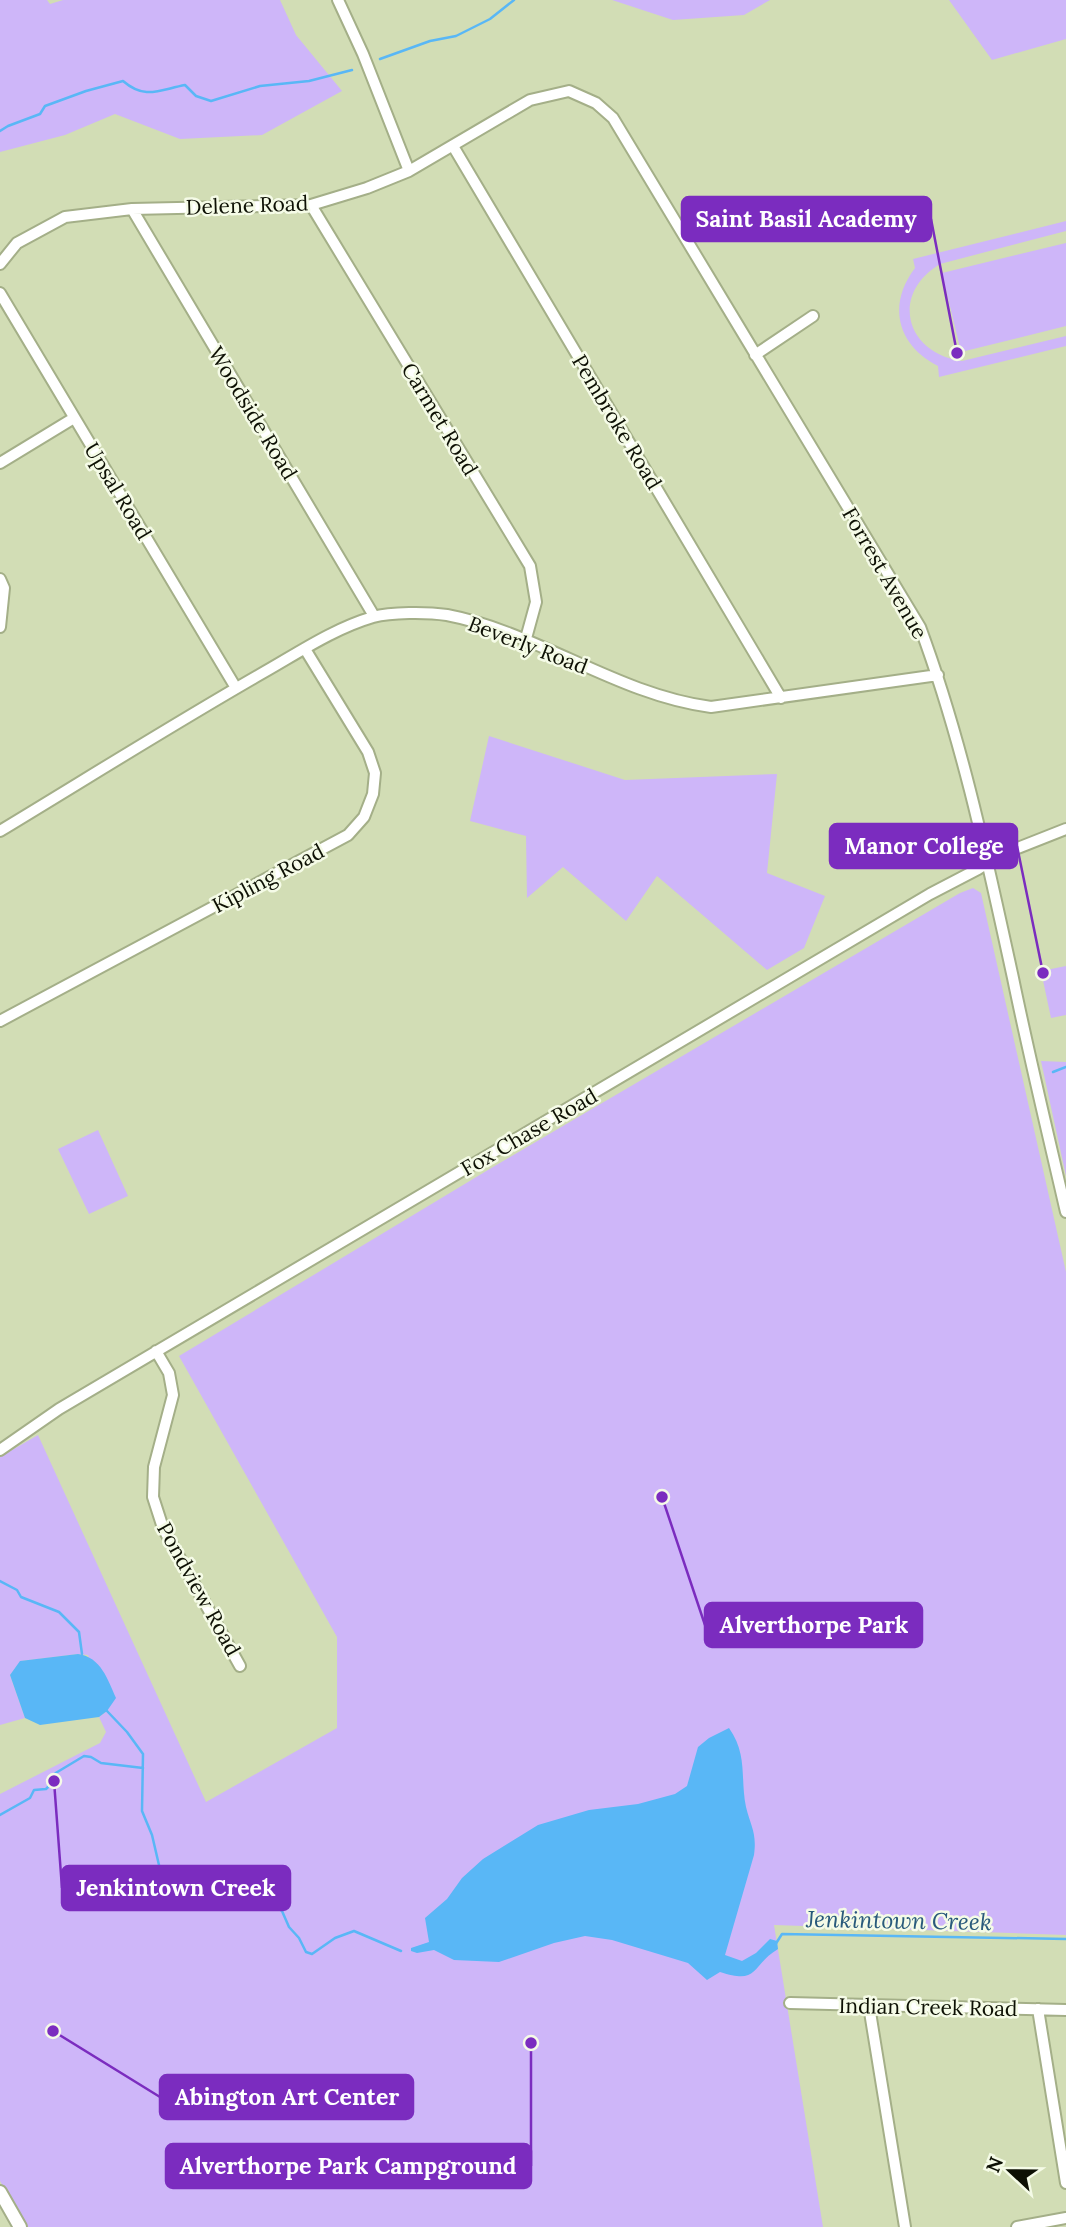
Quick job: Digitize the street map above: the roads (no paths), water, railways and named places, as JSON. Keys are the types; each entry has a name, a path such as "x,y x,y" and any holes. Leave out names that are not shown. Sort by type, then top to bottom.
{"street":[{"path":"338,0 363,54 409,171"},
{"name":"Delene Road","path":"0,264 17,243 65,217 132,209 311,205 367,188 409,171 530,100 569,91"},
{"name":"Forrest Avenue","path":"569,91 596,103 613,118 920,627 938,675 989,863 1066,1212"},
{"name":"Pembroke Road","path":"453,146 781,698"},
{"name":"Carmet Road","path":"311,205 530,566 536,602 525,642"},
{"name":"Woodside Road","path":"132,209 374,617"},
{"name":"Upsal Road","path":"0,293 236,688"},
{"path":"755,355 813,316"},
{"path":"0,463 74,418"},
{"path":"0,579 4,588 0,627"},
{"name":"Beverly Road","path":"0,831 236,688 338,631 374,617 413,613 445,615 481,624 654,695 686,704 711,707 938,675"},
{"name":"Kipling Road","path":"0,1021 348,835 364,817 373,794 375,773 368,752 305,649"},
{"name":"Fox Chase Road","path":"0,1450 59,1409 156,1351 930,894 1000,855 1066,829"},
{"name":"Pondview Road","path":"156,1351 169,1373 173,1395 154,1468 153,1497 163,1528 240,1665"},
{"name":"Indian Creek Road","path":"790,2003 1066,2010"},
{"path":"869,2006 905,2227"},
{"path":"1038,2009 1066,2183"},
{"path":"0,2192 20,2227"},
{"path":"1017,2227 1066,2218"}],"water":[{"path":"78,1654 93,1660 107,1677 116,1698 107,1711 99,1717 40,1725 25,1718 10,1675 20,1661"},
{"path":"729,1728 741,1757 744,1796 755,1847 725,1955 742,1961 756,1953 770,1939 777,1941 778,1949 754,1972 742,1976 720,1972 707,1980 688,1963 612,1940 585,1936 554,1943 499,1962 454,1960 434,1950 417,1953 411,1951 411,1948 429,1942 425,1918 447,1899 462,1878 483,1859 538,1825 589,1810 638,1804 675,1794 687,1786 698,1747"}],"waterway":[{"path":"380,59 430,41 456,36 490,19 514,0"},
{"path":"0,131 40,114 45,106 123,81 145,92 185,85 196,96 211,101 260,86 309,81 352,70"},
{"path":"1053,1072 1066,1067"},
{"path":"0,1581 17,1590 21,1597 59,1612 79,1632 82,1654"},
{"name":"Jenkintown Creek","path":"107,1711 143,1754 142,1811 152,1835 162,1878 174,1889 195,1885 220,1891 254,1887 264,1893 267,1902 282,1911 306,1952 312,1954 335,1938 354,1931 401,1951"},
{"name":"Jenkintown Creek","path":"0,1815 30,1798 34,1790 46,1789 54,1781 54,1774 84,1756 101,1763 143,1768"},
{"name":"Jenkintown Creek","path":"775,1945 782,1934 1066,1939"}],"place":[{"name":"Saint Basil Academy","path":"957,353"},
{"name":"Manor College","path":"1043,973"},
{"name":"Alverthorpe Park","path":"662,1497"},
{"name":"Jenkintown Creek","path":"54,1781"},
{"name":"Abington Art Center","path":"53,2031"},
{"name":"Alverthorpe Park Campground","path":"531,2043"}]}
